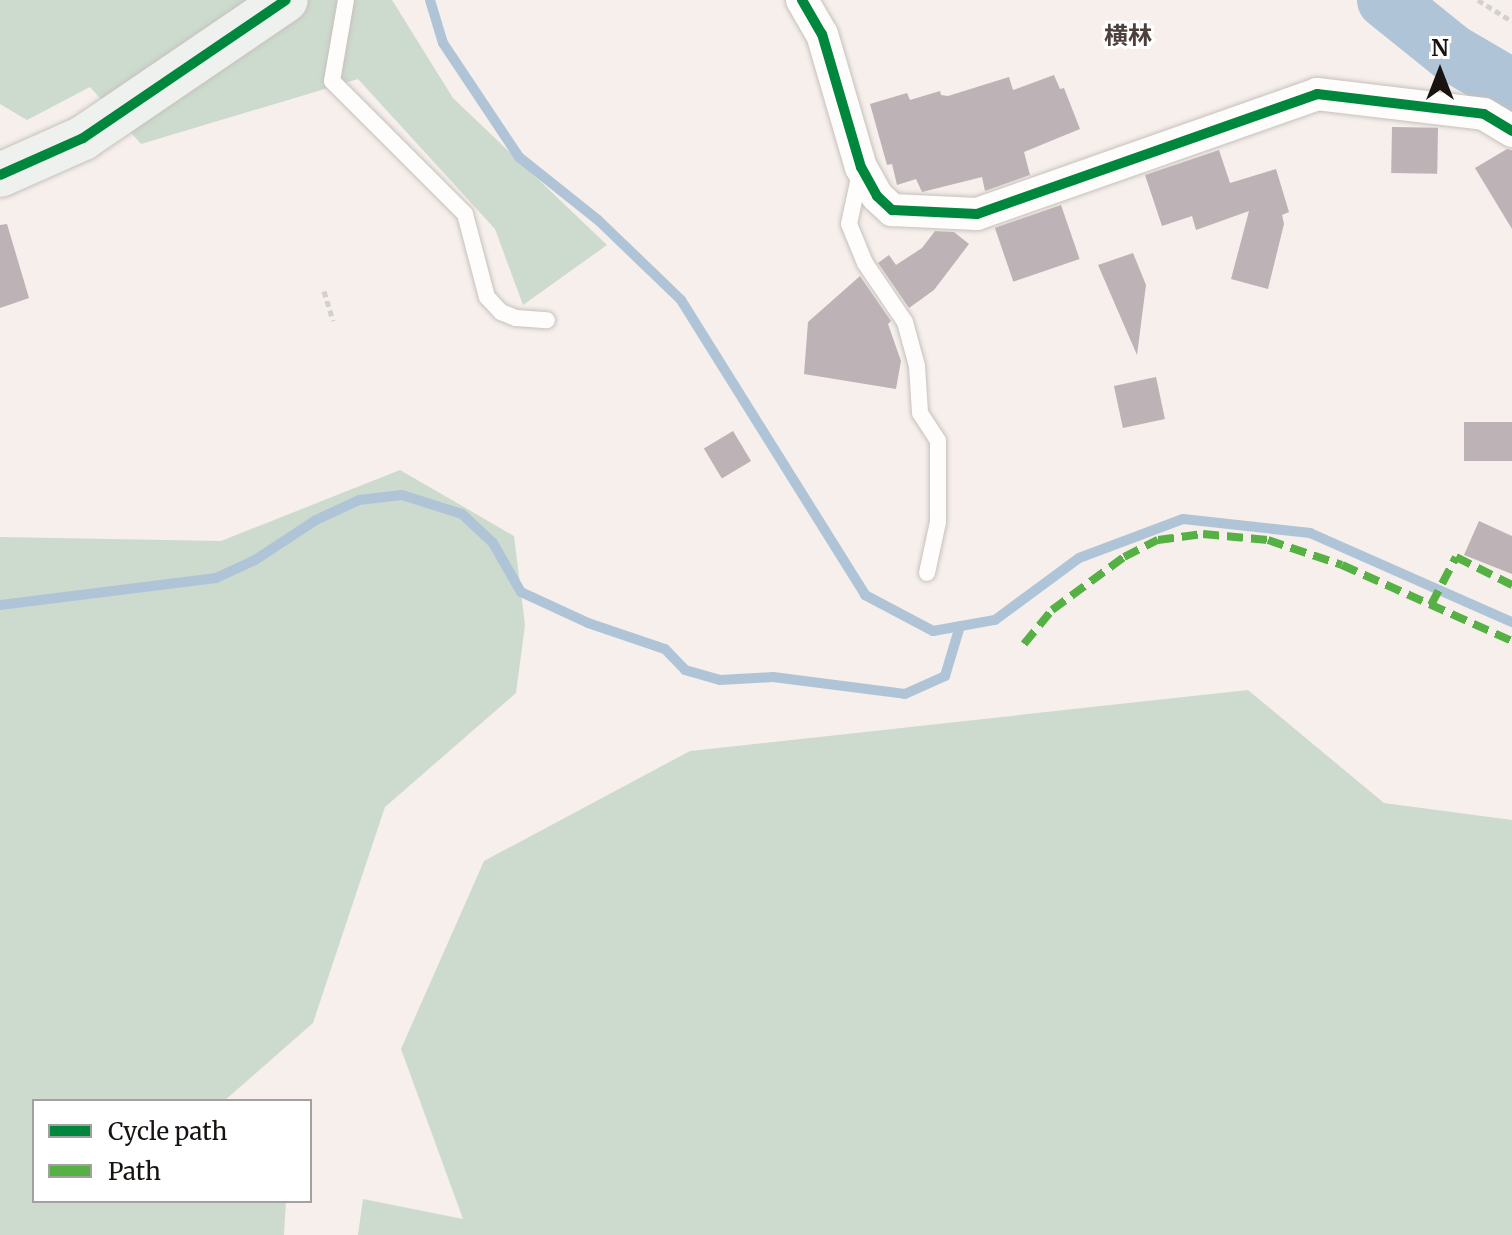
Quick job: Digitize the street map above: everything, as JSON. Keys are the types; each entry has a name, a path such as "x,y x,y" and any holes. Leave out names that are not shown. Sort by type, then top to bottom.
{"street":[{"path":"0,175 83,138 286,0"},
{"path":"802,0 822,34 861,167 877,196 892,210 977,214 1317,94 1484,114 1512,131"}],"lane":[{"path":"346,0 332,81 465,214 487,297 501,312 516,318 547,320"},
{"path":"861,167 849,224 865,263 905,322 917,366 920,413 938,441 938,522 927,573"}],"path":[{"path":"1478,0 1512,21"},
{"path":"324,291 333,321"}],"green space":[{"path":"0,0 392,0 453,98 607,245 523,305 495,229 358,79 141,144 90,87 27,120 0,104"},
{"path":"400,470 514,536 525,625 516,693 385,807 313,1023 226,1099 32,1099 32,1203 286,1203 284,1235 0,1235 0,537 221,541"},
{"path":"1248,690 1384,803 1512,820 1512,1235 358,1235 363,1199 463,1219 401,1049 484,861 690,751"}],"building":[{"path":"1054,75 1060,89 1064,88 1080,129 1024,152 1030,175 985,191 982,177 922,192 916,179 897,185 892,164 887,165 870,104 907,93 910,100 940,91 941,95 948,96 1009,77 1013,90"},
{"path":"1392,127 1438,128 1437,174 1391,173"},
{"path":"1507,149 1512,150 1512,229 1475,168"},
{"path":"1219,150 1230,183 1276,169 1289,212 1282,215 1284,224 1268,289 1231,279 1249,211 1196,230 1192,216 1162,226 1145,175"},
{"path":"1061,205 1080,259 1013,282 995,228"},
{"path":"7,224 29,298 0,308 0,225"},
{"path":"935,231 954,232 969,244 934,290 909,308 878,263 889,255 896,265 922,248"},
{"path":"1133,253 1146,285 1137,355 1098,265"},
{"path":"860,276 891,321 888,324 901,361 896,389 804,374 808,322"},
{"path":"1156,377 1165,419 1123,428 1114,386"},
{"path":"1464,422 1512,422 1512,461 1464,461"},
{"path":"733,431 751,461 722,479 704,449"},
{"path":"1479,521 1512,536 1512,574 1464,555"}],"waterway":[{"path":"430,0 443,43 519,157 598,220 681,300 865,595 933,631 995,620 1079,558 1183,519 1310,533 1512,622"},
{"path":"1386,0 1452,53 1512,88"},
{"path":"0,605 216,578 255,560 316,520 359,500 402,495 462,514 493,543 521,592 588,623 665,649 685,670 720,680 773,677 905,694 945,676 960,626"}],"marked path":[{"path":"1024,644 1052,610 1124,557 1158,540 1203,534 1268,540 1342,565 1512,641"},
{"path":"1431,605 1456,557 1512,585"}],"cycle path":[{"path":"0,175 83,138 286,0"},
{"path":"802,0 822,34 861,167 877,196 892,210 977,214 1317,94 1484,114 1512,131"}],"district":[{"name":"横林","path":"1128,36"}]}
